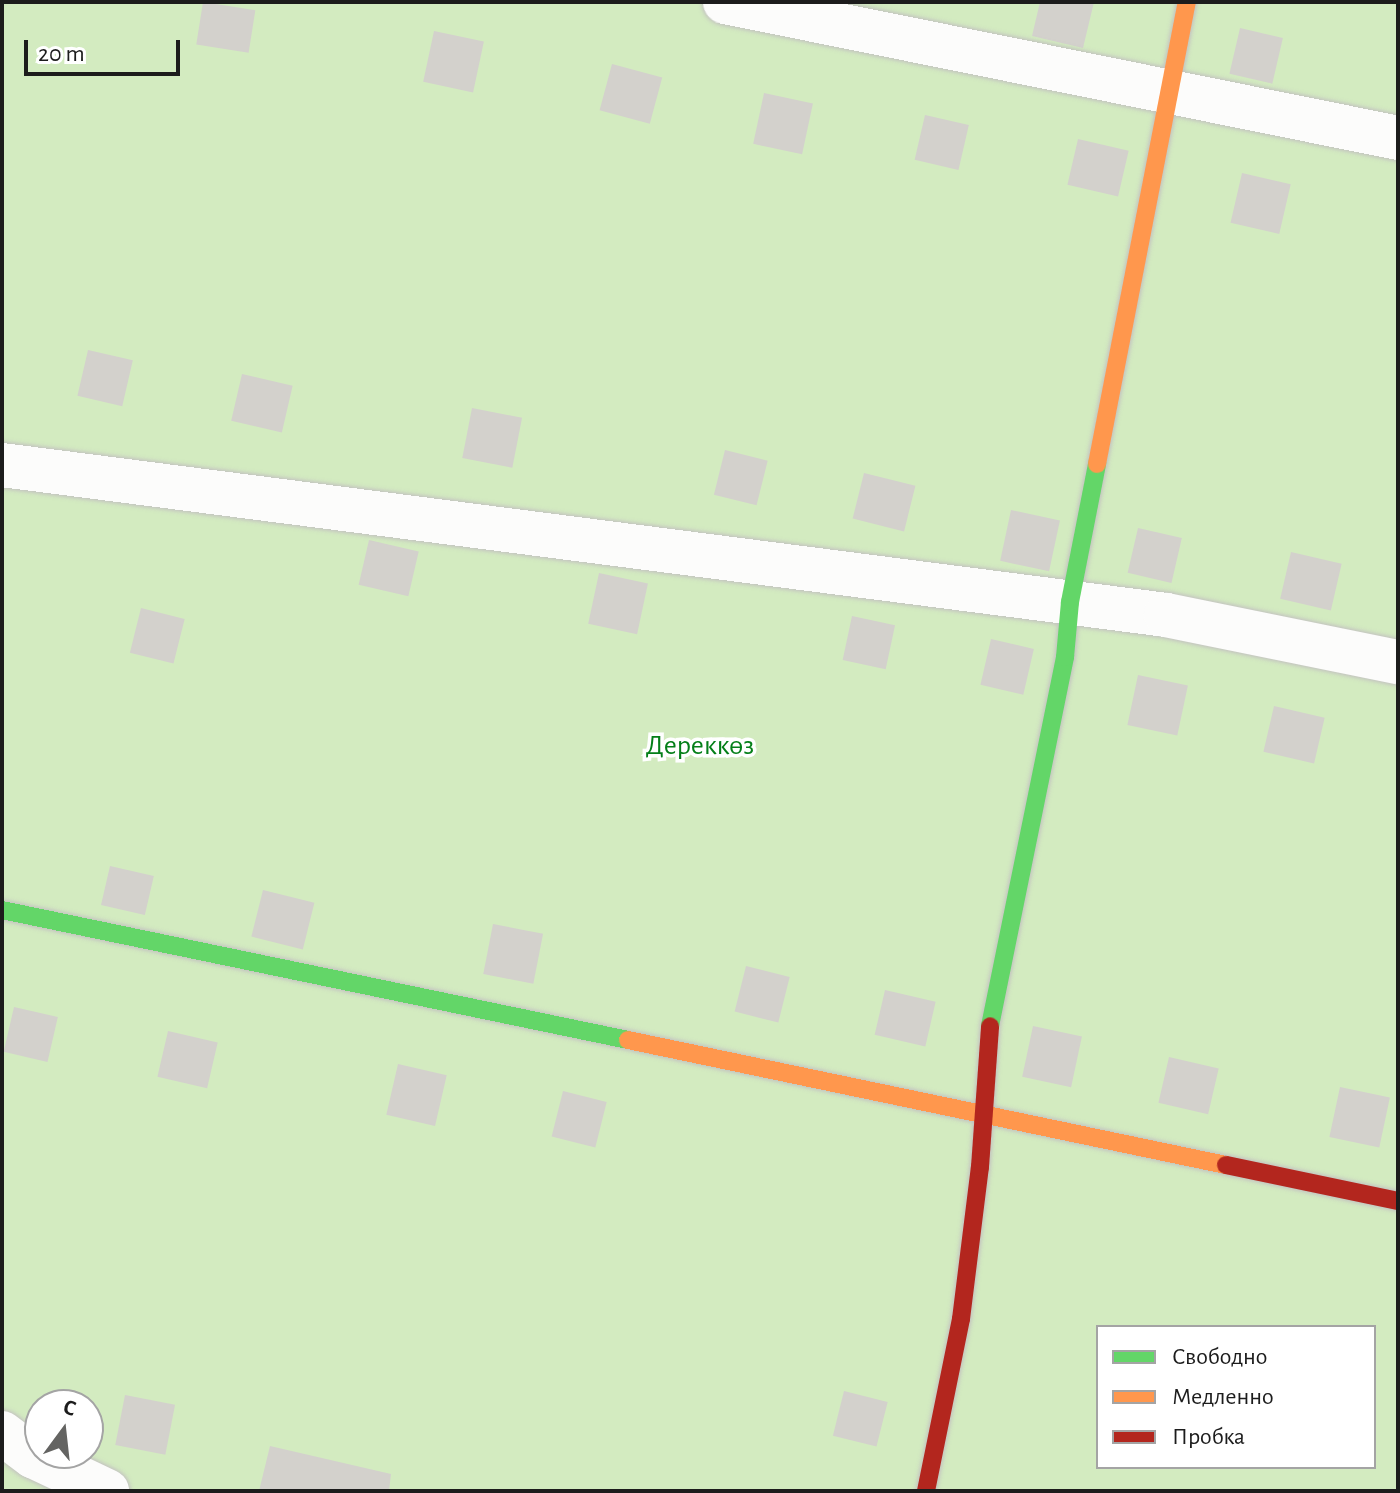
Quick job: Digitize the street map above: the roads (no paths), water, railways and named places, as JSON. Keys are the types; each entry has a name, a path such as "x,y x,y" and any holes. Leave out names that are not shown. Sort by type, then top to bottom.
{"street":[{"path":"725,2 1398,138"},
{"path":"926,1491 961,1319 984,1115 990,1021 1062,672 1070,602 1187,2"},
{"path":"2,465 1166,615 1398,662"},
{"path":"2,910 1398,1201"},
{"path":"2,1433 33,1456 107,1491"}],"park label":[{"name":"Дереккөз","path":"700,746"}]}
